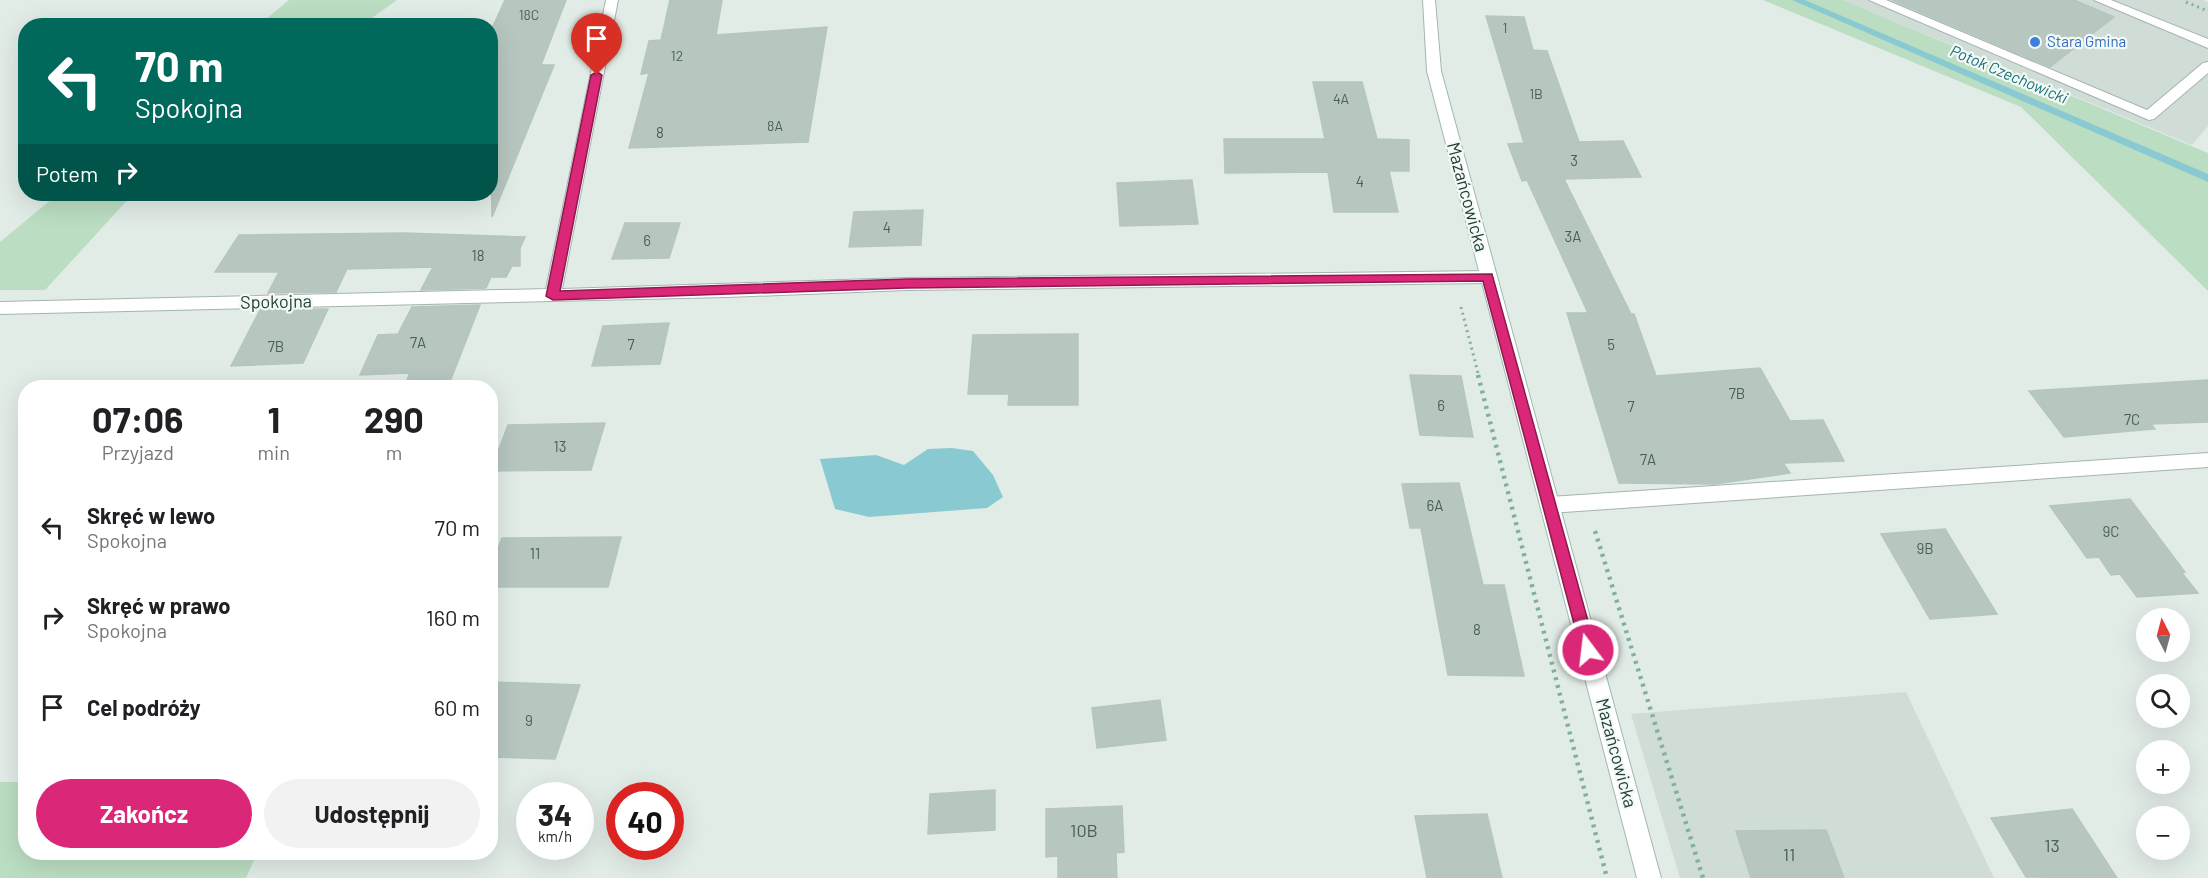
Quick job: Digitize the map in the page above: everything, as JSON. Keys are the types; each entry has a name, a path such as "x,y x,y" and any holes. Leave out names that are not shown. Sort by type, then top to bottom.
{"street":[{"path":"553,296 612,0"},
{"name":"Mazańcowicka","path":"1430,0 1434,71 1649,878"},
{"path":"1875,0 2149,116 2208,66"},
{"path":"2100,0 2208,44"},
{"name":"Spokojna","path":"0,308 553,296 907,284 1488,277"},
{"path":"1550,505 2208,460"}],"path":[{"path":"2180,0 2208,11"},
{"path":"1460,300 1607,878"},
{"path":"1586,503 1702,878"}],"shaded area":[{"path":"1843,0 2202,0 2208,2 2208,126 2192,145"},
{"path":"1906,692 1994,878 1680,878 1631,714"}],"green space":[{"path":"289,0 397,0 372,18 267,18"},
{"path":"1763,0 1843,0 2208,153 2208,291 2021,107"},
{"path":"50,201 127,201 45,290 0,290 0,242"},
{"path":"0,782 18,782 18,860 254,860 246,878 0,878"}],"water":[{"path":"952,448 973,451 993,475 1003,497 987,508 869,517 835,509 820,459 876,455 904,465 928,449"}],"building":[{"path":"505,0 566,0 541,65 554,65 492,217 492,201 498,201 497,18"},
{"path":"670,0 722,0 716,35 827,27 808,142 629,148 649,73 641,74 649,41 661,40"},
{"name":"Stara Gmina","path":"1892,0 2074,0 2114,17 2050,67"},
{"path":"1486,16 1524,17 1533,50 1547,51 1579,142 1623,141 1641,177 1564,179 1631,314 1634,314 1656,376 1760,368 1790,421 1823,420 1844,461 1783,463 1790,473 1715,484 1619,483 1567,313 1588,313 1527,180 1522,181 1508,144 1524,143"},
{"path":"1313,82 1362,82 1377,139 1409,140 1409,171 1389,171 1398,212 1334,212 1328,172 1225,173 1224,139 1325,139"},
{"path":"1192,180 1198,224 1120,226 1117,183"},
{"path":"923,210 921,245 849,247 854,212"},
{"path":"625,223 680,223 669,258 612,259"},
{"path":"405,233 525,237 520,248 520,266 512,266 506,277 491,277 486,288 421,290 433,267 347,269 336,292 268,293 279,272 215,272 239,235"},
{"path":"480,305 451,379 407,380 410,373 360,375 378,335 398,334 412,307"},
{"path":"328,309 303,363 231,366 260,310"},
{"path":"669,323 660,364 592,366 603,326"},
{"path":"1078,334 1078,405 1008,405 1009,394 968,394 973,335"},
{"path":"1410,375 1461,376 1473,437 1420,435"},
{"path":"2208,380 2208,422 2151,424 2155,429 2064,437 2029,391"},
{"path":"605,423 591,470 498,471 498,452 508,425"},
{"path":"1459,483 1483,585 1504,585 1524,676 1448,675 1421,528 1410,528 1402,484"},
{"path":"2130,499 2198,593 2137,597 2120,574 2111,575 2099,557 2087,558 2050,506"},
{"path":"1945,529 1997,614 1930,619 1881,534"},
{"path":"621,537 608,587 498,587 498,549 502,538"},
{"path":"498,682 580,685 555,759 498,757"},
{"path":"1160,700 1166,740 1097,748 1092,708"},
{"path":"995,790 995,830 928,834 930,794"},
{"path":"1122,806 1124,852 1116,853 1117,878 1058,878 1058,856 1046,857 1046,809"},
{"path":"2072,809 2117,878 2026,877 1991,818"},
{"path":"1487,814 1502,878 1427,878 1415,816"},
{"path":"1826,830 1844,878 1751,878 1736,831"}],"waterway":[{"name":"Potok Czechowicki","path":"1797,0 2208,178"}],"place":[{"name":"Stara Gmina","path":"2035,42"}],"route":[{"path":"597,75 553,296 907,284 1488,277 1588,650"}]}
